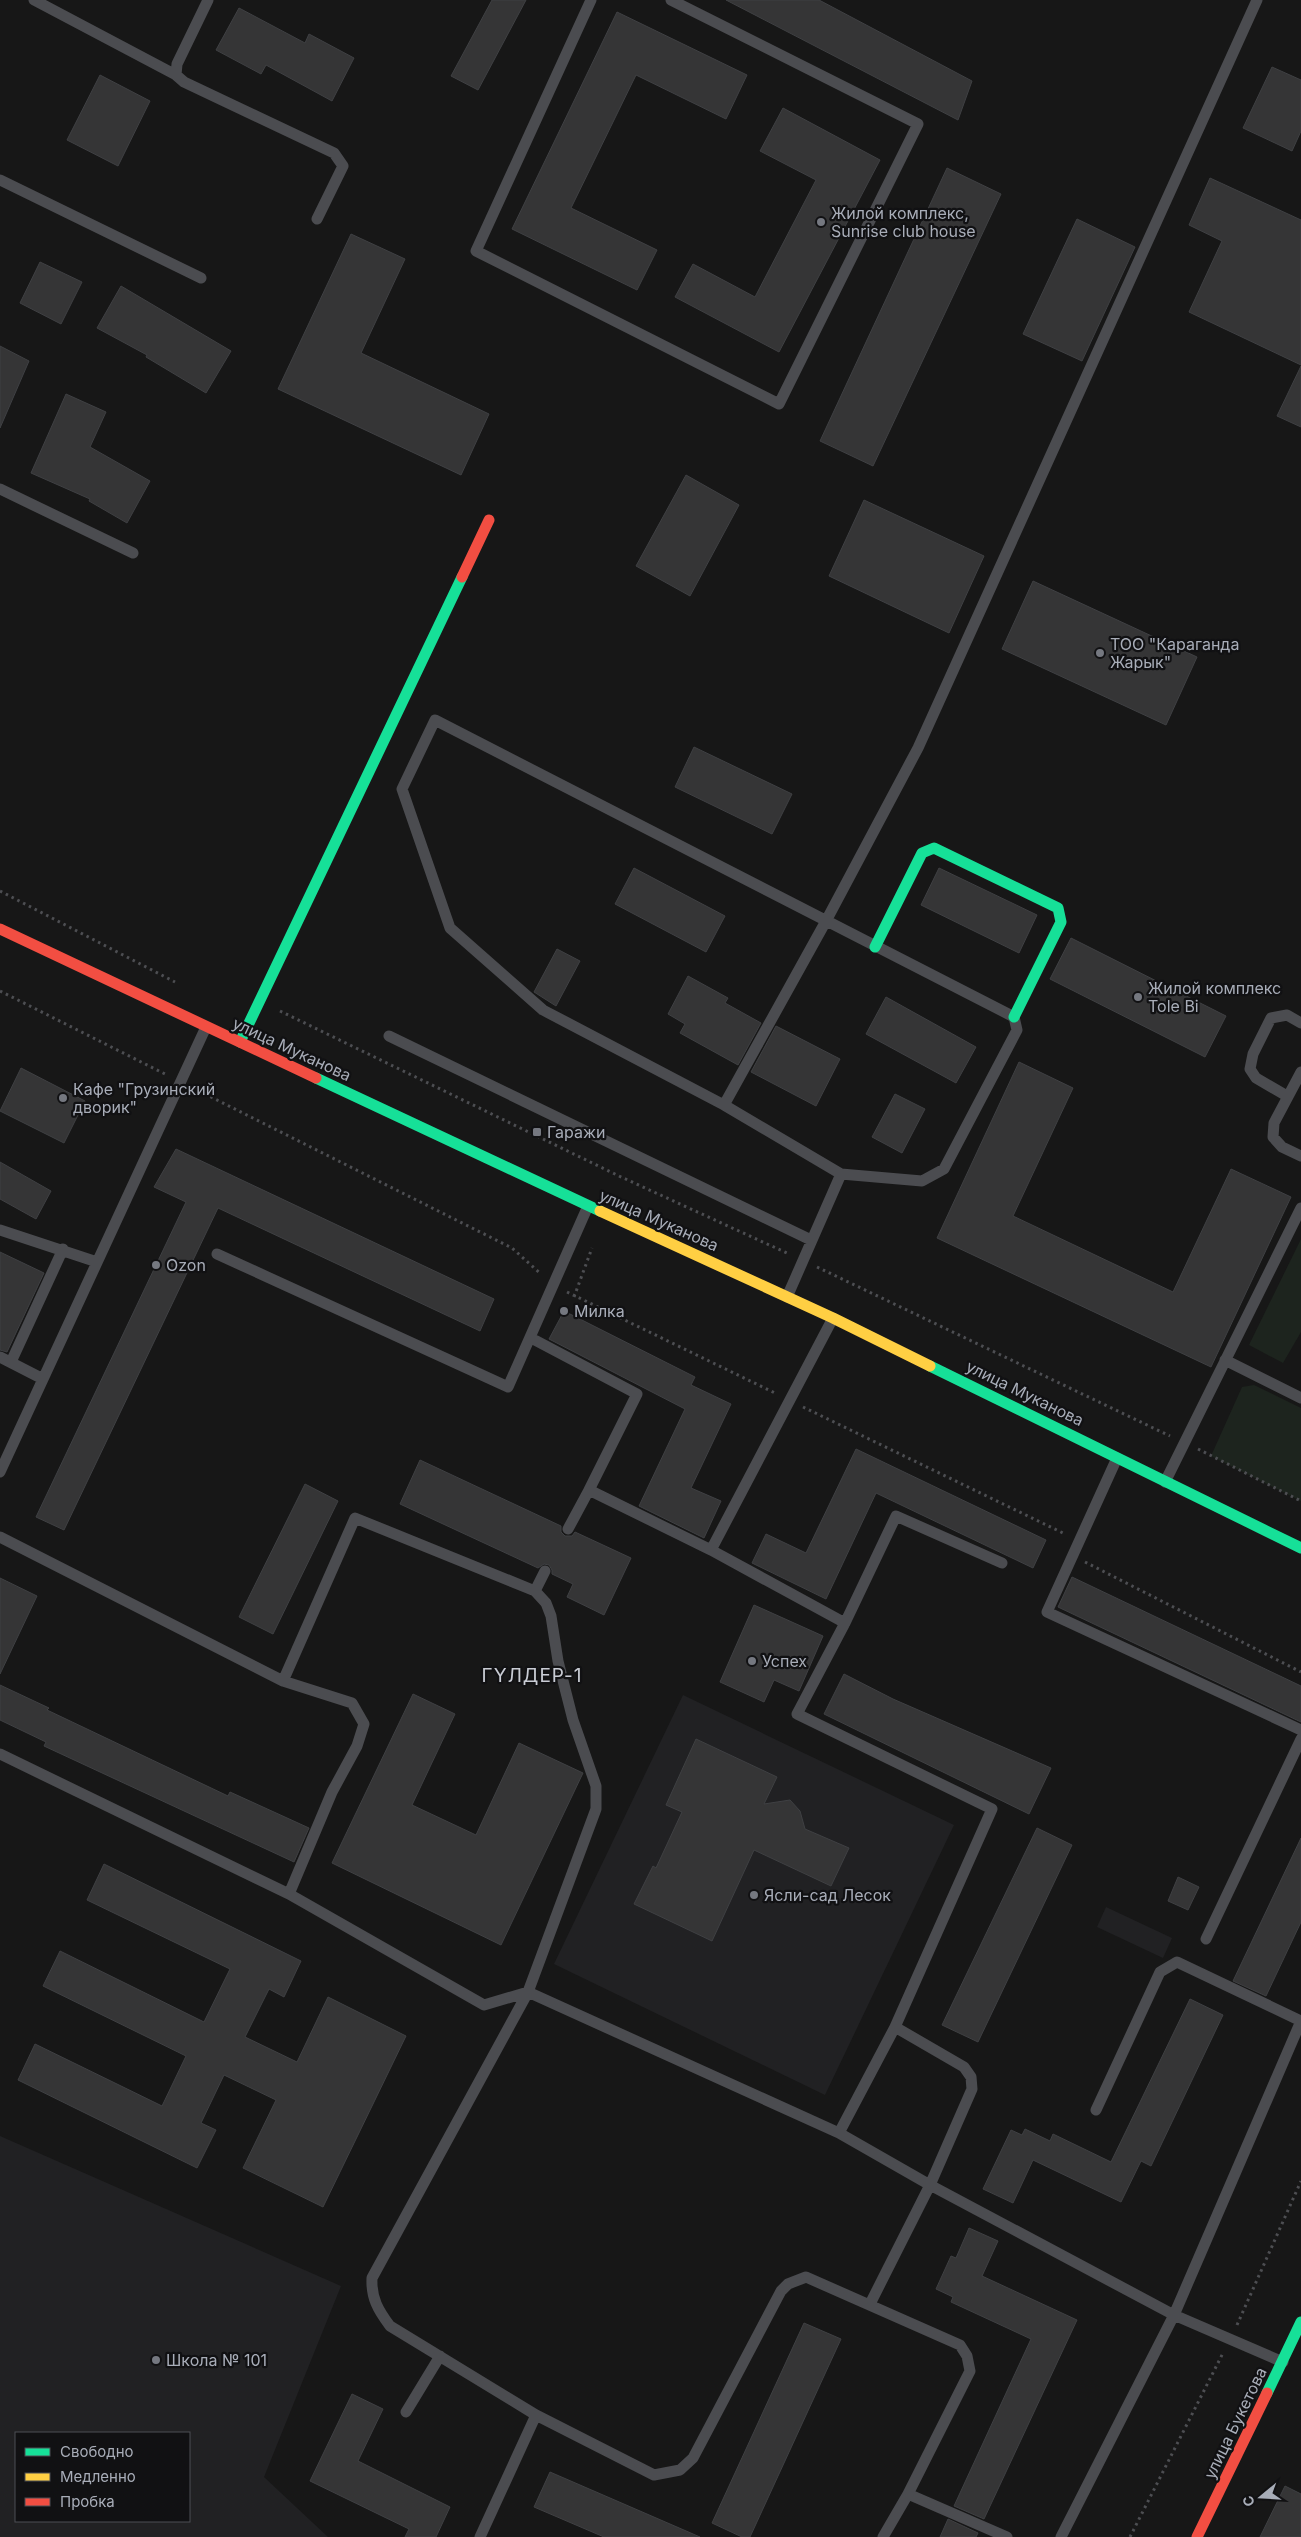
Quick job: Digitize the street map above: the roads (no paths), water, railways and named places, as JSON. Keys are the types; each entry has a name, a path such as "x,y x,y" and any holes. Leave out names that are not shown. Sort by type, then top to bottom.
{"main road":[{"path":"240,1042 489,520"},
{"path":"875,947 922,853 934,848 1058,908 1060,922 1014,1017"},
{"name":"улица Муканова","path":"0,929 588,1206 833,1318 1118,1456 1165,1482 1301,1548"},
{"name":"улица Букетова","path":"1197,2537 1301,2322"}],"lane":[{"path":"34,0 176,75 184,82 334,153 343,166 317,219"},
{"path":"176,75 177,64 208,0"},
{"path":"592,0 476,251 779,404 918,124 671,0"},
{"path":"724,1105 826,921 918,748 1257,0"},
{"path":"0,180 201,278"},
{"path":"0,488 133,553"},
{"path":"435,720 826,921 1014,1017 1017,1030 944,1169 922,1181 841,1174 724,1105 543,1010 450,928 402,789 435,720"},
{"path":"1287,1096 1256,1078 1250,1069 1253,1054 1270,1018 1287,1015 1301,1023"},
{"path":"0,1472 207,1026"},
{"path":"389,1036 811,1240"},
{"path":"1301,1072 1274,1123 1273,1137 1282,1147 1301,1156"},
{"path":"787,1297 841,1174"},
{"path":"217,1254 508,1387 588,1206"},
{"path":"1165,1482 1301,1208"},
{"path":"0,1230 63,1249 97,1262"},
{"path":"43,1379 5,1359 63,1249"},
{"path":"711,1550 833,1318"},
{"path":"531,1338 636,1394 590,1490 568,1529"},
{"path":"1226,1360 1301,1397"},
{"path":"1118,1456 1046,1612 1301,1730"},
{"path":"590,1490 711,1550 845,1623"},
{"path":"839,2133 895,2027 992,1808 797,1714 845,1623 896,1516 1002,1563"},
{"path":"283,1681 356,1518 535,1591 546,1603 551,1616 558,1661 573,1720 596,1786 596,1809 528,1992 372,2278 371,2291 376,2308 390,2326 536,2415 654,2475 680,2470 693,2458 774,2303 788,2284 806,2277 870,2304 960,2345 966,2356 970,2371 908,2494 883,2537"},
{"path":"0,1537 283,1681 352,1703 364,1724 357,1746 332,1792 289,1894"},
{"path":"535,1591 546,1571"},
{"path":"1206,1939 1301,1739"},
{"path":"0,1754 289,1894 484,2005 528,1992 839,2133 930,2185 1174,2315 1283,2362"},
{"path":"1061,2537 1174,2315 1301,2021 1178,1962 1160,1972 1096,2110"},
{"path":"870,2304 930,2185 972,2089 971,2077 964,2066 895,2027"},
{"path":"406,2412 440,2356"},
{"path":"480,2537 536,2415"},
{"path":"908,2494 1008,2537"}],"place":[{"name":"Жилой комплекс, Sunrise club house","path":"821,222"},
{"name":"ТОО \"Караганда Жарык\"","path":"1100,653"},
{"name":"Жилой комплекс Tole Bi","path":"1138,997"},
{"name":"Кафе \"Грузинский дворик\"","path":"63,1098"},
{"name":"Гаражи","path":"537,1132"},
{"name":"Ozon","path":"156,1265"},
{"name":"Милка","path":"564,1311"},
{"name":"Успех","path":"752,1661"},
{"name":"Ясли-сад Лесок","path":"754,1895"},
{"name":"Школа № 101","path":"156,2360"}],"district":[{"name":"ГҮЛДЕР-1","path":"532,1675"}]}
